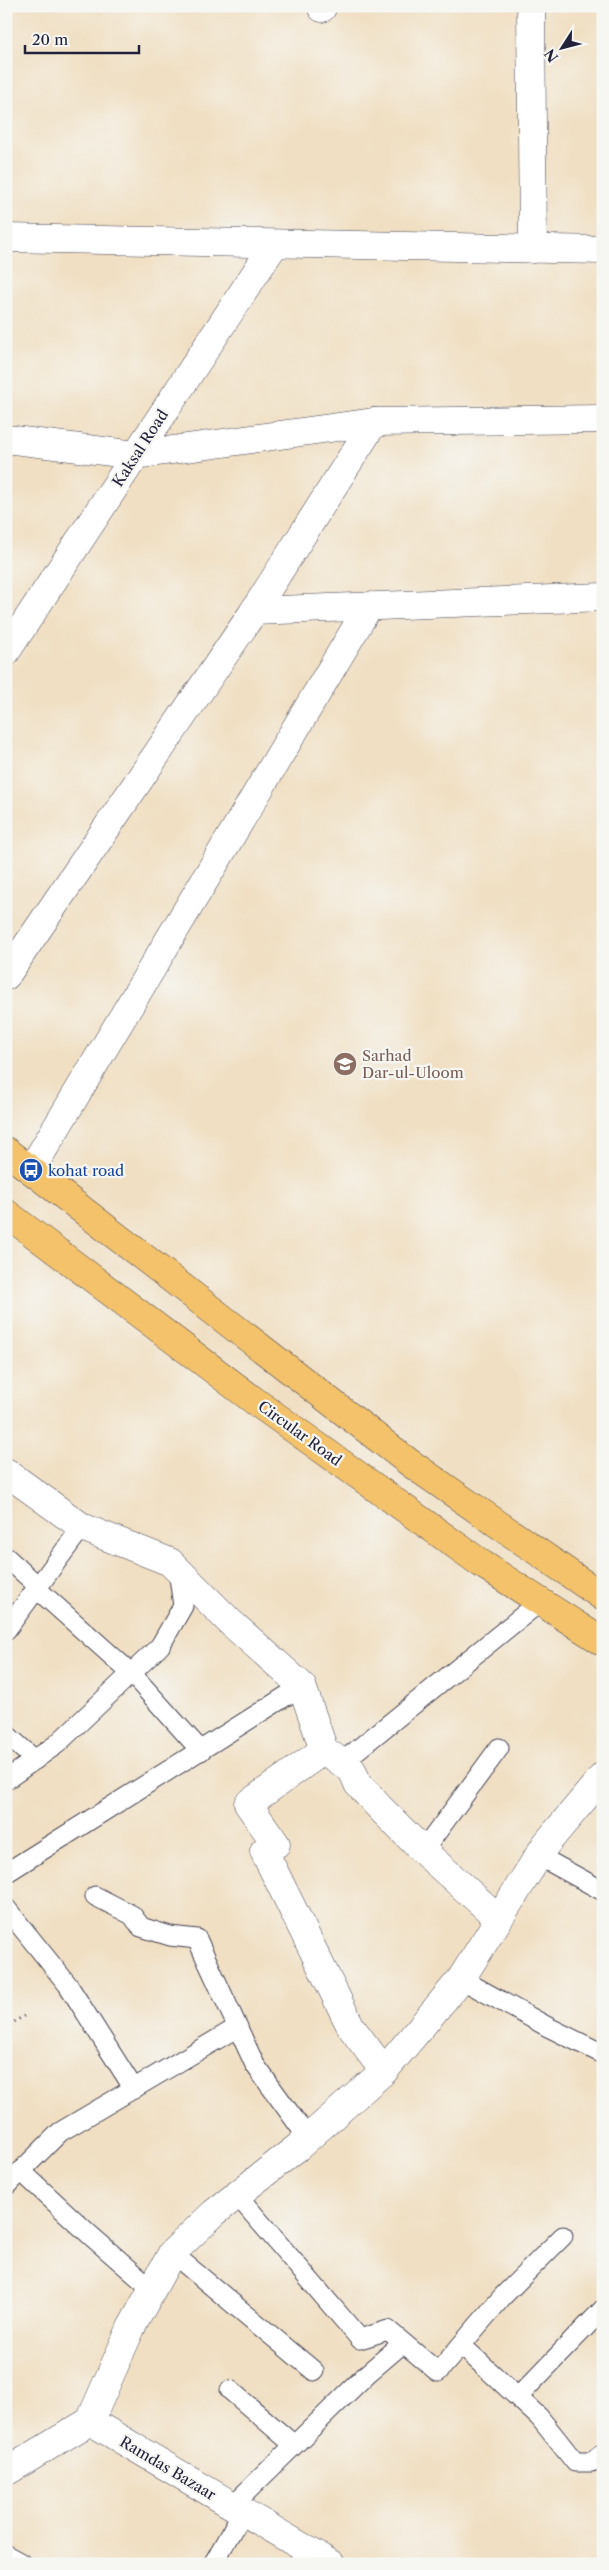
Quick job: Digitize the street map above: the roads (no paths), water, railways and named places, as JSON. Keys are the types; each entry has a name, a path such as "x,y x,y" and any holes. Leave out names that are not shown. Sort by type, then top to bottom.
{"main road":[{"path":"6,1151 410,1463 603,1597"},
{"name":"Circular Road","path":"6,1213 256,1402 482,1564 603,1642"}],"street":[{"path":"532,6 532,249"},
{"path":"6,238 274,245 603,250"},
{"name":"Kaksal Road","path":"6,652 274,245"},
{"path":"6,439 136,455 374,422 603,419"},
{"path":"6,976 254,611 374,422"},
{"path":"254,611 603,597"},
{"path":"31,1170 369,606"},
{"path":"6,1472 82,1527 170,1562 230,1622 302,1686 333,1757 352,1770 358,1784 424,1851 499,1920"},
{"path":"333,1757 248,1804 276,1844 264,1851 334,1995 351,2027 384,2071"},
{"path":"6,2472 90,2422 131,2328 172,2252 237,2195 308,2138 384,2071 461,1979 539,1856 603,1776"},
{"name":"Ramdas Bazaar","path":"90,2422 238,2508 318,2560"}],"lane":[{"path":"6,1630 82,1527"},
{"path":"6,1557 132,1674 201,1751"},
{"path":"6,1780 57,1744 160,1646 183,1606 178,1570"},
{"path":"333,1757 541,1601"},
{"path":"6,1873 302,1686"},
{"path":"6,1734 35,1760"},
{"path":"424,1851 500,1748"},
{"path":"539,1856 603,1891"},
{"path":"96,1896 132,1914 141,1927 170,1936 197,1939 255,2065 308,2138"},
{"path":"6,1908 68,1985 134,2089"},
{"path":"461,1979 548,2027 603,2054"},
{"path":"6,2187 60,2132 238,2027"},
{"path":"22,2170 90,2235 152,2289"},
{"path":"237,2195 360,2340 388,2330 402,2344 438,2372 503,2296 563,2236"},
{"path":"172,2252 314,2371"},
{"path":"518,2397 603,2309"},
{"path":"213,2564 238,2508 294,2446 368,2373 402,2344"},
{"path":"462,2345 539,2417 575,2462 592,2462 603,2453"},
{"path":"230,2390 294,2446"},
{"path":"6,2555 24,2564"}],"place":[{"name":"Sarhad Dar-ul-Uloom","path":"345,1064"},
{"name":"kohat road","path":"31,1170"}]}
